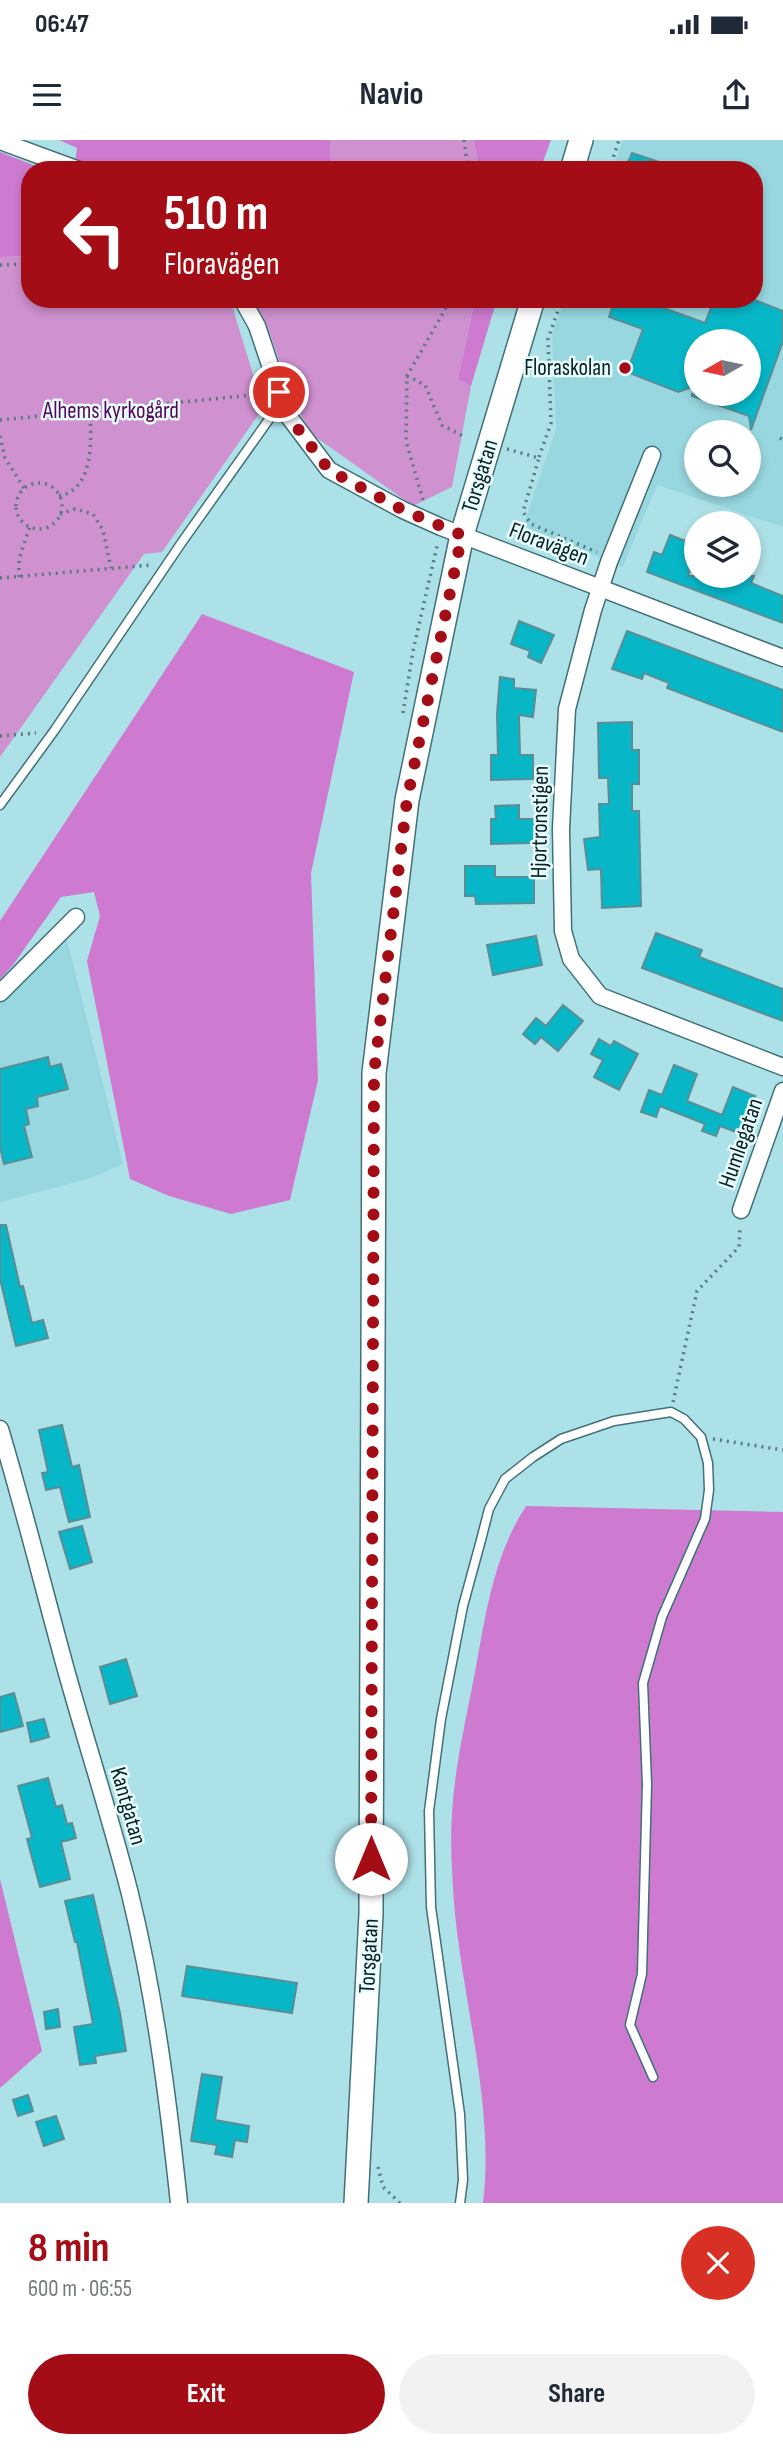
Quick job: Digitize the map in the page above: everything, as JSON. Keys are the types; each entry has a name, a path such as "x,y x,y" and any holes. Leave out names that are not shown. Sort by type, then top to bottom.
{"main road":[{"path":"575,161 581,140"},
{"name":"Torsgatan","path":"356,2203 371,1914 374,1073 407,800 462,535 530,308"}],"street":[{"path":"0,141 54,161"},
{"name":"Floravägen","path":"247,308 257,326 286,413 329,470 403,510 462,535 783,658"},
{"name":"Hjortronstigen","path":"652,455 601,588 566,709 561,829 563,931 571,959 600,996 783,1068"},
{"path":"0,993 76,917"},
{"name":"Humlegatan","path":"741,1210 783,1091"},
{"name":"Kantgatan","path":"0,1429 130,1895 151,1996 166,2088 179,2203"}],"lane":[{"path":"0,805 54,731 280,397"},
{"path":"460,2203 463,2180 460,2114 431,1907 429,1811 441,1719 463,1606 489,1509 505,1479 561,1439 614,1421 671,1412 684,1419 701,1437 708,1463 709,1490 705,1519 662,1616 643,1683 647,1784 642,1974 630,2025 653,2077"}],"path":[{"path":"464,140 467,161"},
{"path":"612,161 620,140"},
{"path":"0,265 21,264"},
{"path":"429,521 406,441 407,376 445,308"},
{"path":"538,458 551,424 548,339 559,308"},
{"path":"407,376 425,385 442,425 466,438"},
{"path":"0,420 280,397"},
{"path":"59,496 72,492 87,468 90,411"},
{"path":"0,436 1,450 24,488"},
{"path":"60,514 59,496 52,487 31,484 19,494 16,508 22,521 30,527 43,528 50,525 60,514 75,509 93,514 103,530 111,569"},
{"path":"19,577 19,559 30,527"},
{"path":"0,578 167,564"},
{"path":"0,736 54,731"},
{"path":"671,1412 697,1291 739,1247 741,1210"},
{"path":"701,1437 783,1450"}],"shaded area":[{"path":"59,140 330,140 331,161 75,161 77,148"},
{"path":"474,140 551,140 543,161 478,161"},
{"name":"Floraskolan","path":"623,140 783,140 783,527 761,520 761,511 735,511 693,497 761,497 761,420 684,420 684,494 657,485 623,567 523,526 556,429 552,333 562,308 763,308 763,161 615,161"},
{"path":"0,152 23,161 21,256 0,257"},
{"path":"473,308 494,308 471,386 458,379"},
{"path":"202,614 354,672 311,873 318,1080 290,1200 231,1214 169,1196 130,1179 87,961 100,916 94,892 61,897 0,979 0,921"},
{"path":"67,940 123,1164 88,1179 0,1202 0,1003"},
{"path":"526,1506 783,1512 783,2203 483,2203 485,2130 454,1903 452,1813 459,1756 489,1600 507,1543"},
{"path":"0,1879 42,2051 0,2088"}],"green space":[{"path":"330,140 474,140 478,161 331,161"},
{"name":"Alhems kyrkogård","path":"21,256 21,308 233,308 259,394 253,402 264,407 162,552 144,554 0,757 0,257"},
{"path":"258,308 473,308 458,379 471,386 452,487 413,506 310,433 292,396 267,326"}],"building":[{"path":"632,153 656,161 629,161"},
{"path":"763,303 783,311 783,341 761,402 761,329 684,329 684,390 678,392 627,372 643,329 609,317 612,308 664,308 705,323 711,308 763,308"},
{"path":"720,406 760,406 755,420 750,420 749,416"},
{"path":"670,535 684,540 684,586 647,572 654,552 662,555"},
{"path":"761,587 783,596 783,623 690,588"},
{"path":"519,621 554,635 541,663 528,657 530,651 511,644"},
{"path":"627,631 783,690 783,732 667,688 669,683 644,673 642,679 612,669"},
{"path":"500,677 514,679 514,688 536,690 533,717 519,715 520,755 533,755 533,779 491,780 491,755 498,755"},
{"path":"632,722 632,750 639,750 639,784 632,784 632,811 639,811 641,906 602,908 601,869 588,870 584,839 600,837 599,804 609,804 608,778 599,778 598,723"},
{"path":"519,805 519,819 534,819 534,843 491,844 491,819 496,819 495,806"},
{"path":"465,866 495,866 495,877 534,877 534,903 476,904 475,896 465,896"},
{"path":"656,933 702,950 699,957 783,989 783,1021 642,968"},
{"path":"536,936 542,965 493,975 487,945"},
{"path":"563,1005 583,1021 558,1051 541,1037 535,1044 523,1034 536,1018 546,1026"},
{"path":"599,1039 611,1046 614,1041 638,1054 619,1090 594,1077 603,1060 591,1054"},
{"path":"48,1057 50,1067 61,1064 68,1089 37,1097 38,1106 26,1109 29,1124 24,1126 32,1157 4,1164 0,1147 0,1069"},
{"path":"674,1065 697,1074 687,1101 722,1115 733,1087 755,1096 751,1105 757,1107 744,1135 720,1126 716,1136 702,1131 705,1124 660,1106 656,1117 641,1112 649,1090 662,1095"},
{"path":"0,1225 6,1225 20,1287 23,1286 32,1323 43,1320 48,1338 16,1346 0,1279"},
{"path":"62,1425 72,1467 79,1465 90,1517 69,1522 60,1487 46,1490 42,1473 48,1472 39,1430"},
{"path":"82,1526 92,1562 70,1569 59,1532"},
{"path":"126,1659 137,1696 110,1704 100,1667"},
{"path":"14,1693 23,1726 0,1732 0,1697"},
{"path":"44,1719 49,1737 31,1742 27,1723"},
{"path":"48,1778 56,1807 62,1805 67,1824 72,1823 76,1838 61,1842 70,1879 40,1887 27,1839 32,1838 18,1786"},
{"path":"93,1895 126,2051 95,2056 96,2063 80,2065 74,2027 93,2024 77,1942 65,1901"},
{"path":"187,1966 297,1983 292,2013 182,1996"},
{"path":"58,2009 60,2027 46,2029 44,2012"},
{"path":"202,2074 222,2077 215,2120 249,2126 247,2142 235,2140 232,2157 215,2154 217,2145 191,2141"},
{"path":"28,2095 33,2111 18,2116 13,2100"},
{"path":"56,2116 64,2139 44,2146 36,2122"}],"place":[{"name":"Floraskolan","path":"625,368"}],"route":[{"path":"279,392 286,413 329,470 403,510 462,535 407,800 374,1073 371,1859"}]}
